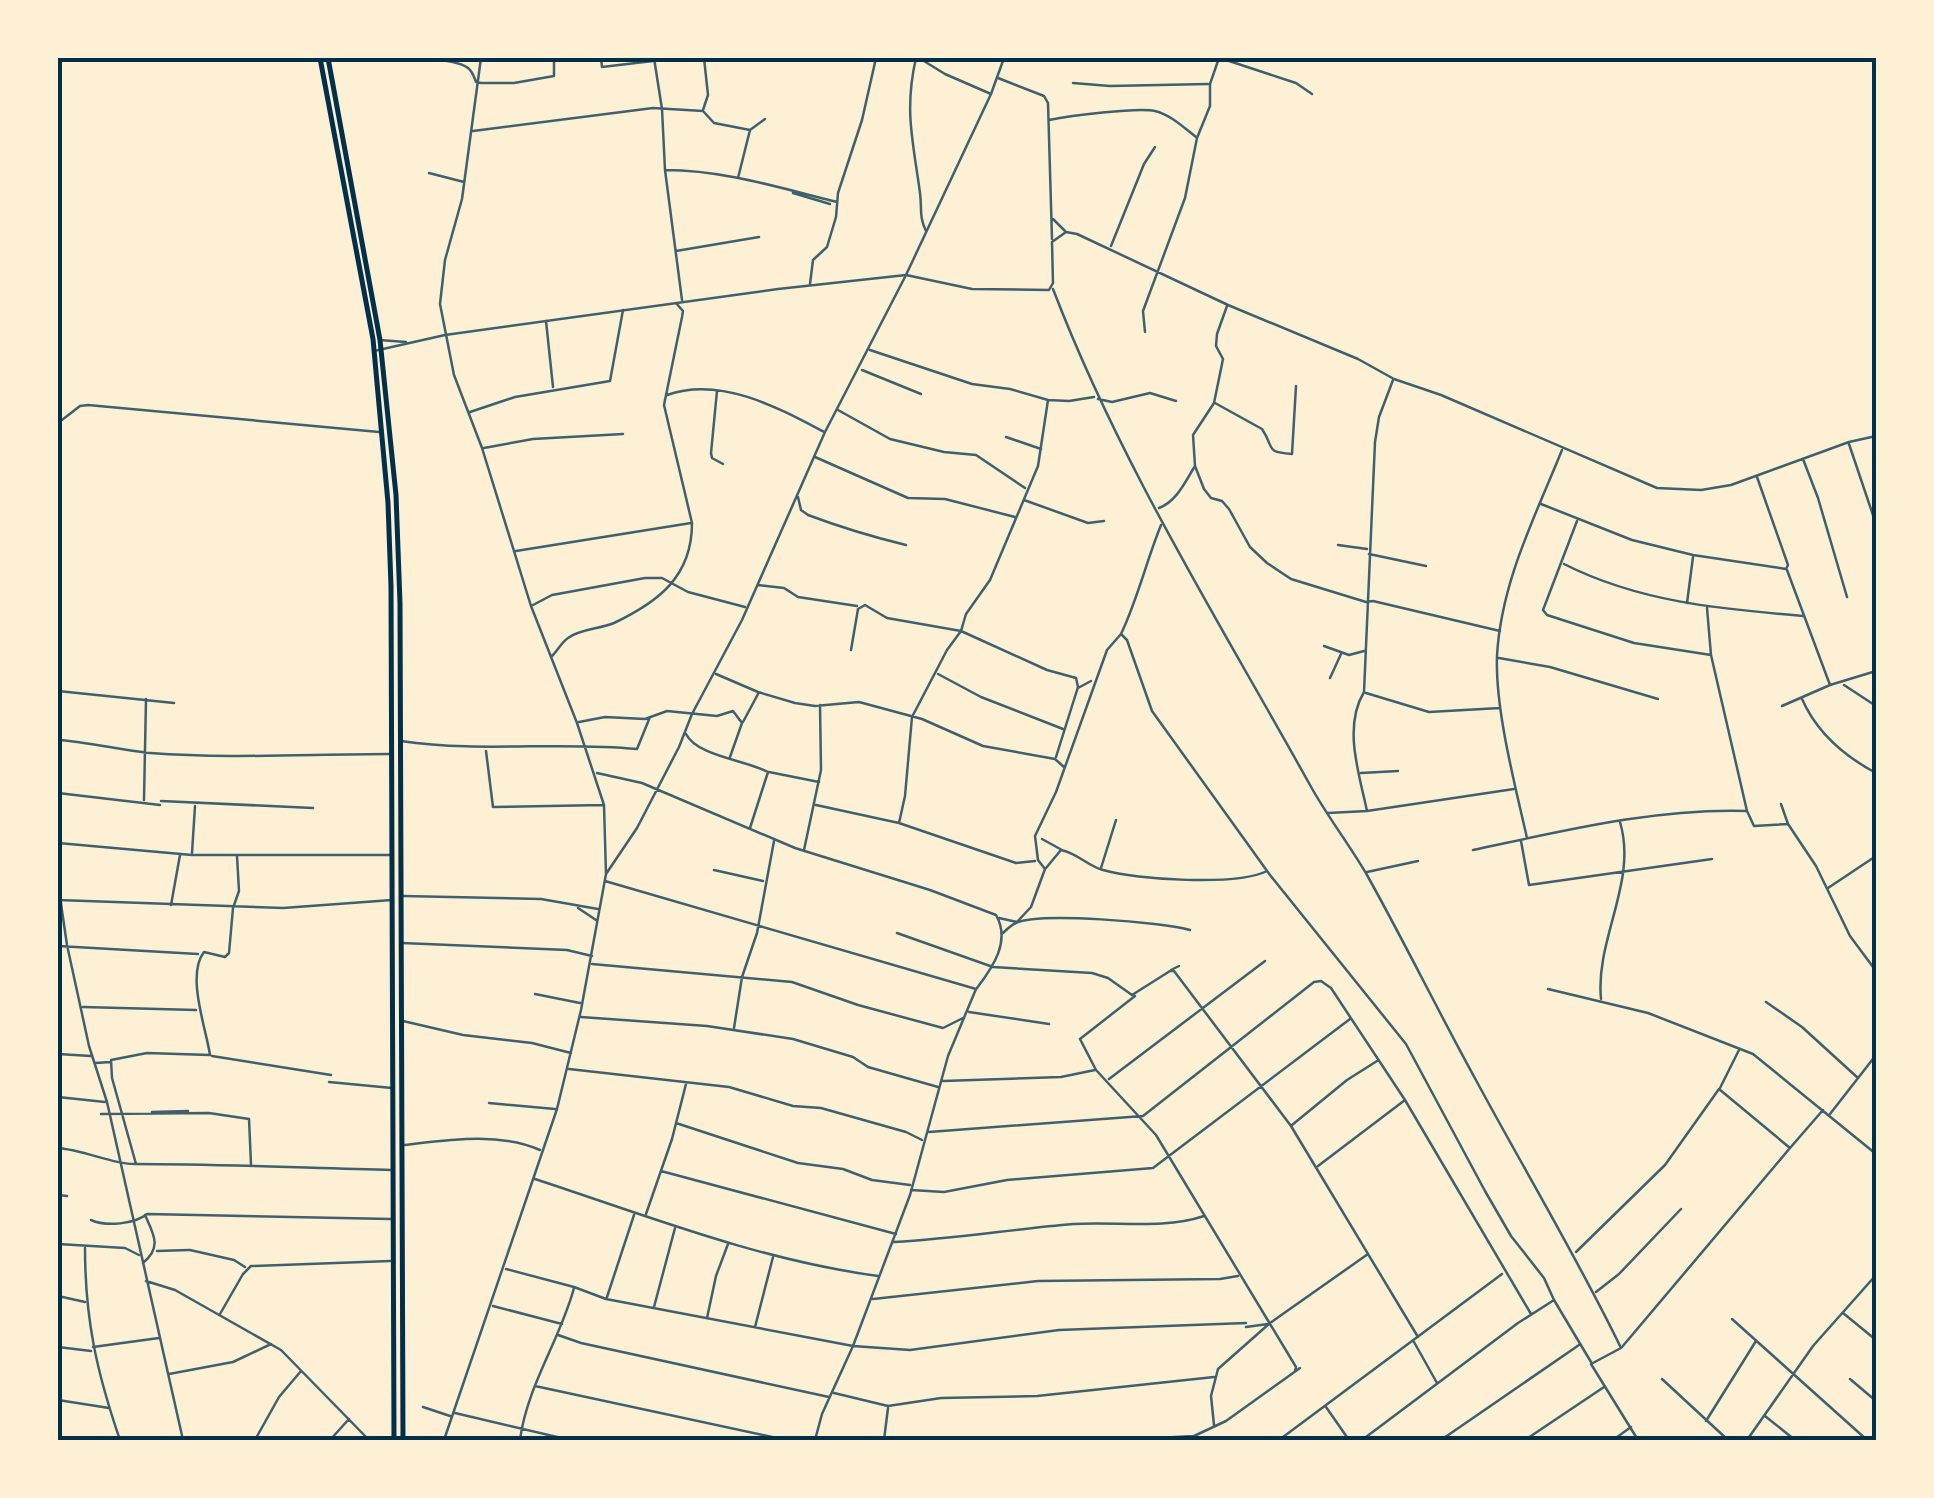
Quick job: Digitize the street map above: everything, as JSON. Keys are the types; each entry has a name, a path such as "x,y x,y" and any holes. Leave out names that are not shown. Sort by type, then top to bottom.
{"highway":[{"path":"320,58 377,339"},
{"path":"328,58 377,339 396,495 403,1440"},
{"path":"378,351 392,586 394,1440"}],"street":[{"path":"362,59 429,58 467,67 478,83"},
{"path":"444,1440 557,1110 606,874 604,805 577,722 531,606 482,448 454,375 440,304 445,260 464,182 482,58"},
{"path":"478,83 514,83 554,76 554,58"},
{"path":"601,58 602,67 654,59 682,302"},
{"path":"703,111 708,95 704,58"},
{"path":"810,285 813,260 826,247 876,58"},
{"path":"927,232 919,216 910,125 909,89 917,58 992,94"},
{"path":"606,874 637,828 692,714 716,674 825,432 888,304 906,276 992,94 1004,58"},
{"path":"1145,332 1143,311 1186,198 1197,138 1206,120 1210,84 1219,58 1296,83 1312,94"},
{"path":"998,78 1044,96 1048,102 1052,288 1120,446 1327,813 1366,873 1482,1091 1575,1254 1621,1348"},
{"path":"1073,83 1210,84"},
{"path":"471,131 653,108 703,111 714,123 750,130"},
{"path":"1049,120 1152,110 1168,116 1197,138"},
{"path":"738,178 750,130 766,119"},
{"path":"1110,248 1154,147"},
{"path":"665,170 697,170 838,202"},
{"path":"429,173 464,182"},
{"path":"738,178 830,204"},
{"path":"1052,218 1066,232 1110,248 1228,305 1657,488 1701,490 1731,485 1876,436"},
{"path":"1052,242 1066,232"},
{"path":"675,251 758,237"},
{"path":"378,351 445,335 810,285 906,276 972,289 1052,288"},
{"path":"551,657 566,638 613,623 654,603 673,585 692,534 666,422 665,396 682,318 675,303"},
{"path":"1228,305 1217,334 1216,346 1223,359 1214,403 1193,435 1194,466 1204,489 1230,510 1257,556 1291,578 1366,602 1500,630"},
{"path":"468,413 515,396 610,381 623,310"},
{"path":"546,321 553,389"},
{"path":"377,339 408,342"},
{"path":"868,349 972,384 1048,400 1096,397 1112,402 1150,393 1176,401"},
{"path":"859,368 920,394"},
{"path":"1368,811 1354,709 1364,692 1376,429 1394,378"},
{"path":"1214,403 1262,429 1268,447 1275,453 1292,454 1296,386"},
{"path":"665,396 678,391 718,390 794,416 825,432"},
{"path":"718,390 711,454 723,464"},
{"path":"898,823 912,716 947,650 962,632 966,614 990,580 1042,450 1048,400"},
{"path":"58,423 88,404 380,432"},
{"path":"836,410 890,439 976,455 1027,488"},
{"path":"482,448 534,439 623,434"},
{"path":"1006,436 1042,450"},
{"path":"1849,442 1876,524"},
{"path":"1527,838 1502,708 1497,658 1510,580 1562,449"},
{"path":"814,456 908,498 945,499 1016,517"},
{"path":"1803,458 1846,597"},
{"path":"1158,508 1168,505 1194,466"},
{"path":"1756,475 1830,686"},
{"path":"798,495 801,510 808,515 879,540 906,545"},
{"path":"1022,500 1088,523 1104,521"},
{"path":"1540,503 1632,540 1693,555 1786,568"},
{"path":"1578,519 1542,610 1547,615 1634,643 1711,655"},
{"path":"514,552 692,522"},
{"path":"1045,869 1038,860 1035,836 1065,769 1107,650 1136,606 1138,586 1162,524"},
{"path":"1338,545 1426,566"},
{"path":"1687,603 1693,555"},
{"path":"1562,564 1610,585 1707,608 1803,616"},
{"path":"531,606 552,595 596,584 662,578 747,608"},
{"path":"757,585 784,588 798,597 871,607 897,620 962,632 1047,670 1070,674 1076,678 1078,687 1062,729 1056,759"},
{"path":"850,650 859,606"},
{"path":"1707,608 1711,655 1747,811 1754,826 1788,824"},
{"path":"1121,634 1127,640 1152,711 1267,871 1406,1044 1511,1236 1544,1278 1579,1345 1638,1440"},
{"path":"1324,646 1350,655 1366,651"},
{"path":"1330,678 1342,652"},
{"path":"1497,658 1550,667 1658,700"},
{"path":"1782,706 1876,671"},
{"path":"716,674 795,702 859,702 912,716 983,746 1056,759 1065,769"},
{"path":"937,674 981,698 1062,729"},
{"path":"1078,687 1092,681"},
{"path":"1842,684 1876,706"},
{"path":"58,692 174,703"},
{"path":"730,757 758,692"},
{"path":"1364,692 1429,712 1502,708"},
{"path":"143,802 146,699"},
{"path":"1802,700 1813,724 1876,773"},
{"path":"804,851 819,782 820,704"},
{"path":"577,722 596,717 650,718 667,712 717,716 733,711 742,723"},
{"path":"400,740 486,749 584,744 637,749 650,718"},
{"path":"686,733 702,750 768,772 819,782"},
{"path":"58,740 146,752 260,758 284,754 391,754"},
{"path":"486,749 493,807 604,805"},
{"path":"1360,774 1398,771"},
{"path":"749,829 768,772"},
{"path":"594,773 624,777 774,840 930,890 999,918 1017,922 1036,919 1152,923 1190,930"},
{"path":"1327,813 1368,811 1516,788"},
{"path":"58,793 143,802 313,808"},
{"path":"1781,804 1788,824 1828,888 1850,936 1876,971"},
{"path":"192,854 196,805"},
{"path":"816,805 898,823 1016,863 1038,860"},
{"path":"1473,850 1681,812 1747,811"},
{"path":"1100,869 1116,820"},
{"path":"1602,1001 1604,960 1624,872 1625,839 1620,822"},
{"path":"1042,839 1100,869 1184,879 1254,877 1267,871"},
{"path":"734,1030 742,977 758,926 774,840"},
{"path":"1521,840 1529,885 1712,859"},
{"path":"58,843 237,856 393,854"},
{"path":"1002,934 1031,907 1045,869 1062,850"},
{"path":"172,905 180,854"},
{"path":"58,946 227,956 232,939 232,908 239,891 237,856"},
{"path":"1828,888 1876,856"},
{"path":"1366,873 1418,862"},
{"path":"714,870 764,882"},
{"path":"605,881 976,989"},
{"path":"58,883 66,945 110,1114 183,1440"},
{"path":"401,896 541,899 601,909"},
{"path":"60,900 232,908 393,900"},
{"path":"577,907 598,922"},
{"path":"815,1440 896,1234 956,1037 976,989 998,959 1002,934 999,918"},
{"path":"896,933 993,967 1092,973 1136,995"},
{"path":"401,943 567,950 592,956"},
{"path":"200,954 198,999 210,1056"},
{"path":"1108,1080 1265,961"},
{"path":"590,964 792,982 943,1028 956,1037"},
{"path":"1178,966 1080,1038 1096,1070 1156,1134 1295,1371"},
{"path":"1170,971 1179,976 1317,1166 1438,1384"},
{"path":"927,1132 1140,1117 1314,982 1321,981 1332,988 1405,1100 1531,1314"},
{"path":"1548,989 1648,1013 1740,1048 1766,1062 1876,1154"},
{"path":"535,994 582,1004"},
{"path":"1766,1002 1858,1078"},
{"path":"82,1007 196,1010"},
{"path":"943,1028 966,1014 1049,1024"},
{"path":"579,1017 647,1020 793,1039 854,1058 868,1067 938,1087"},
{"path":"676,1123 798,1163 843,1169 878,1182 944,1192 1007,1180 1154,1168 1351,1018"},
{"path":"402,1020 463,1036 532,1043 571,1053"},
{"path":"1575,1254 1665,1165 1719,1089 1740,1048"},
{"path":"58,1054 92,1056"},
{"path":"136,1164 121,1114 111,1062 114,1057 210,1056 331,1075"},
{"path":"1829,1115 1876,1056"},
{"path":"1291,1126 1378,1060"},
{"path":"94,1062 111,1062"},
{"path":"568,1069 729,1088 793,1106 822,1108 906,1132 924,1141"},
{"path":"940,1081 1060,1077 1096,1070"},
{"path":"329,1082 393,1088"},
{"path":"645,1217 686,1082"},
{"path":"1719,1089 1790,1148"},
{"path":"58,1098 107,1102"},
{"path":"1317,1166 1405,1100"},
{"path":"490,1103 557,1110"},
{"path":"1592,1364 1621,1348 1823,1110"},
{"path":"101,1114 188,1111"},
{"path":"101,1114 209,1113 249,1119 251,1165"},
{"path":"101,1114 121,1114"},
{"path":"110,1114 121,1114"},
{"path":"403,1145 464,1138 525,1145 542,1152"},
{"path":"116,1141 128,1142"},
{"path":"58,1148 136,1164 393,1170"},
{"path":"661,1171 896,1234"},
{"path":"534,1178 773,1256 880,1276"},
{"path":"58,1195 68,1196"},
{"path":"1595,1293 1619,1274 1681,1208"},
{"path":"606,1299 635,1214"},
{"path":"140,1220 145,1215 394,1218"},
{"path":"142,1264 155,1251 156,1241 145,1215"},
{"path":"893,1242 1078,1224 1175,1223 1206,1216"},
{"path":"91,1220 100,1224 148,1221"},
{"path":"654,1307 675,1227"},
{"path":"707,1318 728,1243"},
{"path":"58,1244 125,1248 140,1256"},
{"path":"85,1248 85,1302 92,1350 120,1440"},
{"path":"190,1250 234,1260 247,1268"},
{"path":"155,1251 202,1250"},
{"path":"1214,1424 1211,1396 1218,1369 1270,1324 1368,1254"},
{"path":"755,1327 773,1256"},
{"path":"220,1315 247,1268 256,1265 394,1261"},
{"path":"505,1269 606,1299 853,1346 910,1350 1059,1330 1270,1324"},
{"path":"1278,1440 1504,1273"},
{"path":"1747,1440 1794,1373 1876,1275"},
{"path":"871,1299 1038,1281 1240,1276"},
{"path":"146,1281 175,1290 271,1344 302,1370 369,1440"},
{"path":"520,1440 535,1386 574,1287"},
{"path":"58,1296 85,1302"},
{"path":"1362,1440 1554,1300"},
{"path":"492,1306 562,1324"},
{"path":"1843,1313 1876,1340"},
{"path":"1732,1319 1867,1440"},
{"path":"558,1335 598,1347 888,1406 941,1398 1037,1396 1214,1377"},
{"path":"58,1347 92,1350 160,1338"},
{"path":"1706,1420 1757,1339"},
{"path":"168,1374 233,1362 271,1344"},
{"path":"1441,1440 1579,1345"},
{"path":"1118,1440 1194,1436 1226,1421 1300,1368"},
{"path":"255,1440 279,1396 302,1370"},
{"path":"1662,1379 1728,1440"},
{"path":"1850,1379 1876,1401"},
{"path":"535,1386 786,1440"},
{"path":"1525,1440 1606,1386"},
{"path":"58,1400 109,1408"},
{"path":"884,1440 888,1406"},
{"path":"1325,1406 1349,1440"},
{"path":"422,1407 522,1426 570,1440"},
{"path":"1764,1415 1795,1440"},
{"path":"330,1440 350,1418"},
{"path":"1613,1440 1631,1427"}]}
